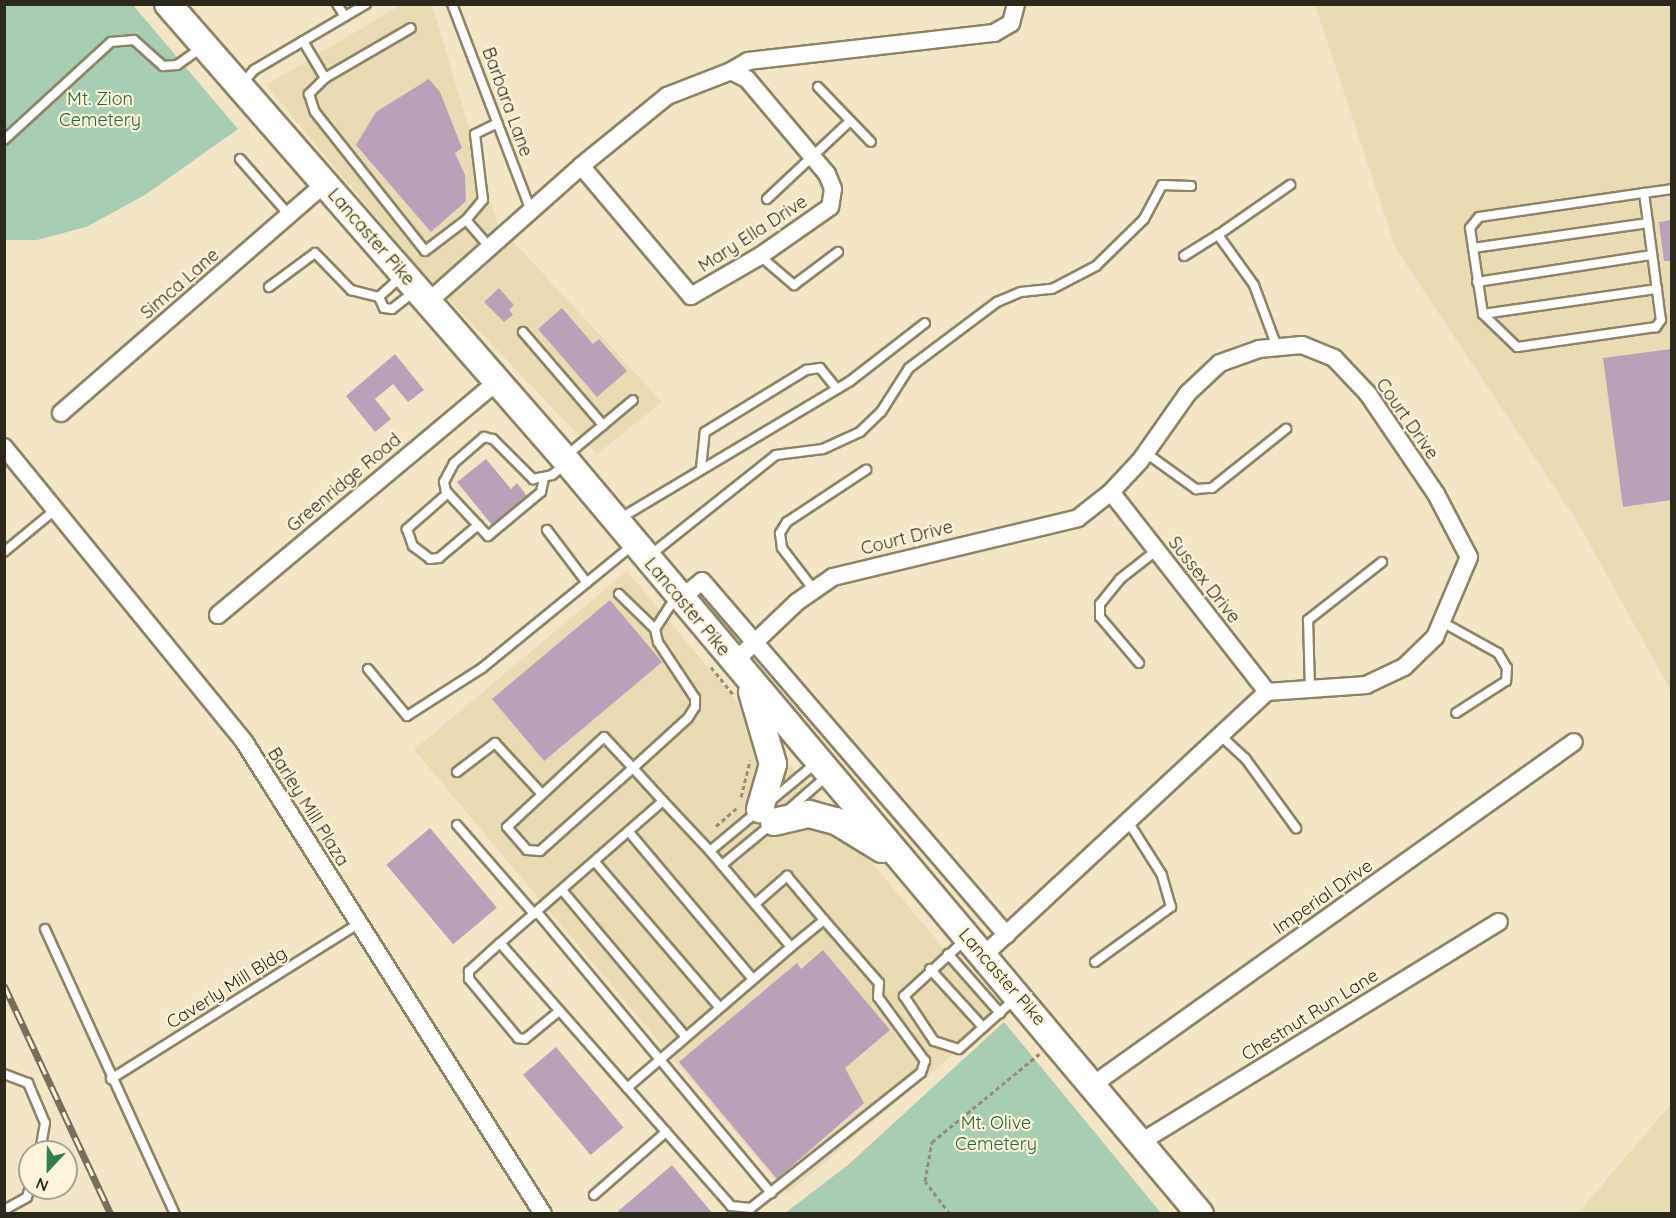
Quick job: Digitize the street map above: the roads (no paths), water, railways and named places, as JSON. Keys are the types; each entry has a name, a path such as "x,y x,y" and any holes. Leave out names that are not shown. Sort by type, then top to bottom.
{"main road":[{"name":"Lancaster Pike","path":"168,4 566,461 679,597 721,663 743,691 822,769 975,946 1009,1005 1055,1039 1200,1214"},
{"path":"743,691 773,764 767,816 809,814 836,821 900,860"}],"street":[{"path":"416,289 490,248 581,166 667,96 731,71 748,61 994,33 1011,23 1016,4"},
{"name":"Mary Ella Drive","path":"581,166 691,296 760,256 830,207 833,189 811,154 747,79 731,71"},
{"name":"Simca Lane","path":"61,413 324,184"},
{"name":"Court Drive","path":"721,663 755,641 814,590 833,577 914,554 1078,518 1111,492 1146,453 1188,393 1220,363 1277,347 1302,345 1334,358 1368,394 1436,494 1468,557 1435,637 1404,666 1366,685 1267,692"},
{"name":"Greenridge Road","path":"218,615 497,382"},
{"name":"Barley Mill Plaza","path":"4,447 245,743 543,1214"},
{"name":"Sussex Drive","path":"1111,492 1267,692"},
{"path":"679,597 702,581 1006,934"},
{"path":"975,946 1006,934 1129,823 1267,692"},
{"name":"Imperial Drive","path":"1094,1084 1574,742"},
{"name":"Chestnut Run Lane","path":"1141,1142 1499,922"}],"lane":[{"path":"337,4 345,17"},
{"path":"240,87 254,70 366,4"},
{"name":"Barbara Lane","path":"452,4 531,212"},
{"path":"411,28 325,78 309,94 315,112 425,251 466,220 483,201 474,138 482,127 498,123"},
{"path":"4,140 111,42 134,40 164,66 177,65 204,46"},
{"path":"303,41 325,78"},
{"path":"818,87 871,142"},
{"path":"767,199 811,154 850,121"},
{"path":"240,159 289,215"},
{"path":"1184,256 1290,184"},
{"path":"368,669 407,716 482,668 587,582 640,551 776,455 823,449 860,432 881,412 909,368 997,302 1021,292 1052,289 1096,266 1144,219 1162,185 1191,186"},
{"path":"1644,193 1661,320 1656,327 1517,347 1483,314 1470,228 1479,217 1671,189"},
{"path":"466,220 490,248"},
{"path":"1473,248 1648,223"},
{"path":"1218,235 1254,285 1277,347"},
{"path":"760,256 794,285 838,252"},
{"path":"269,287 315,253 351,290 379,297 416,289"},
{"path":"1478,282 1652,255"},
{"path":"379,297 384,308 392,309 416,289"},
{"path":"1483,314 1657,289"},
{"path":"616,521 701,468 837,389 925,323"},
{"path":"523,332 603,425"},
{"path":"701,468 705,432 806,370 820,368 837,389"},
{"path":"544,478 526,476 493,439 484,437 446,472 448,493 488,536 541,492 544,478 633,400"},
{"path":"1146,453 1196,489 1212,488 1286,429"},
{"path":"814,590 782,548 780,533 787,522 866,470"},
{"path":"448,493 407,529 417,550 430,559 439,558 478,525"},
{"path":"4,552 55,510"},
{"path":"547,530 587,582"},
{"path":"1139,663 1100,617 1100,604 1120,579 1157,550"},
{"path":"1310,690 1308,620 1382,562"},
{"path":"619,594 655,629 695,707 633,768 533,853 507,827 540,793 604,737 633,768 663,801 710,851 790,947"},
{"path":"655,629 665,608 679,597"},
{"path":"1442,621 1498,653 1507,668 1506,681 1456,713"},
{"path":"1221,736 1245,758 1296,828"},
{"path":"457,772 495,743 540,793"},
{"path":"722,865 767,816 822,769"},
{"path":"710,851 767,816 822,769"},
{"path":"558,1012 525,1039 511,1030 469,979 469,971 663,801"},
{"path":"1095,962 1171,907 1162,874 1129,823"},
{"path":"457,825 535,913 771,1193"},
{"path":"628,832 753,979"},
{"path":"595,862 720,1008"},
{"path":"500,943 558,1012 731,1206 751,1208 921,1073 925,1061 878,997 879,983 787,876 755,904"},
{"path":"562,890 686,1037"},
{"path":"627,1088 824,920"},
{"name":"Caverly Mill Bldg","path":"111,1079 358,924"},
{"path":"45,929 174,1214"},
{"path":"948,954 1009,1005 959,1049 934,1041 904,996 948,954 975,946"},
{"path":"930,969 983,1027"},
{"path":"4,1074 28,1083 45,1123 42,1140"},
{"path":"594,1195 666,1132"},
{"path":"4,1210 22,1200"}],"railway":[{"path":"4,985 111,1214"}],"park label":[{"name":"Mt. Zion Cemetery","path":"100,110"},
{"name":"Mt. Olive Cemetery","path":"996,1134"}]}
